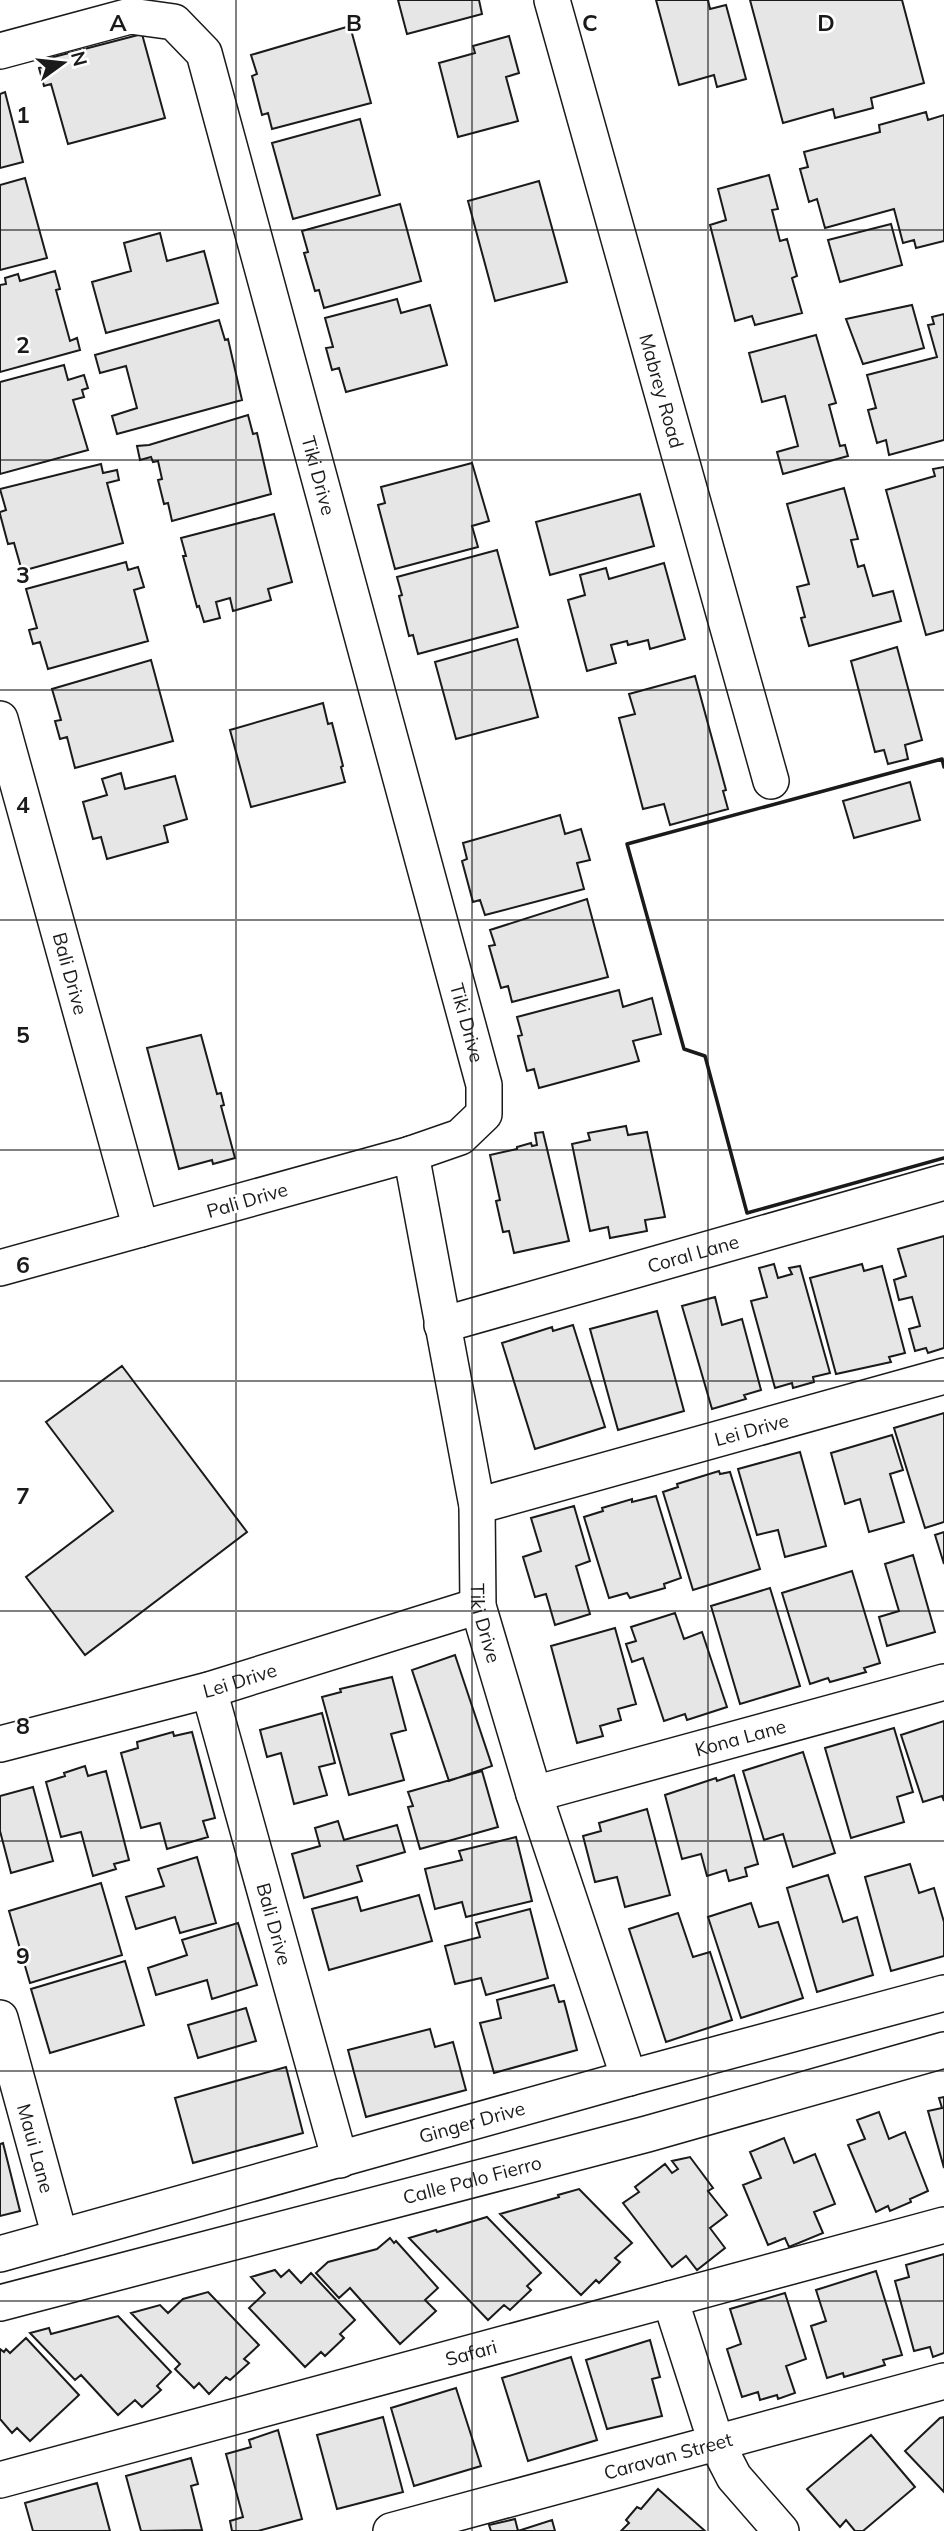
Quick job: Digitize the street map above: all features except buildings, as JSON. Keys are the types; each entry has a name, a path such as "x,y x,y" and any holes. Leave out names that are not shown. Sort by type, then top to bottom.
{"street":[{"name":"Mabrey Road","path":"552,0 771,781"},
{"name":"Tiki Drive","path":"0,51 130,16 174,22 204,53 484,1085 484,1114"},
{"name":"Bali Drive","path":"0,719 141,1230"},
{"name":"Pali Drive","path":"0,1268 411,1154 460,1137 484,1114"},
{"name":"Tiki Drive","path":"411,1154 477,1506 478,1606 534,1794 629,2078"},
{"name":"Coral Lane","path":"442,1325 944,1182"},
{"name":"Lei Drive","path":"477,1506 944,1376"},
{"name":"Lei Drive","path":"0,1744 209,1690 478,1606"},
{"name":"Kona Lane","path":"534,1794 944,1682"},
{"name":"Bali Drive","path":"209,1690 340,2160"},
{"name":"Ginger Drive","path":"0,2254 944,1993"},
{"name":"Maui Lane","path":"0,2018 60,2237"},
{"name":"Calle Palo Fierro","path":"0,2303 647,2134 944,2050"},
{"name":"Safari","path":"0,2480 944,2225"},
{"path":"670,2299 716,2442 734,2477 781,2531"},
{"name":"Caravan Street","path":"391,2531 944,2381"}],"wall":[{"path":"944,767 942,759 627,844 684,1049 705,1056 747,1213 944,1158"}]}
